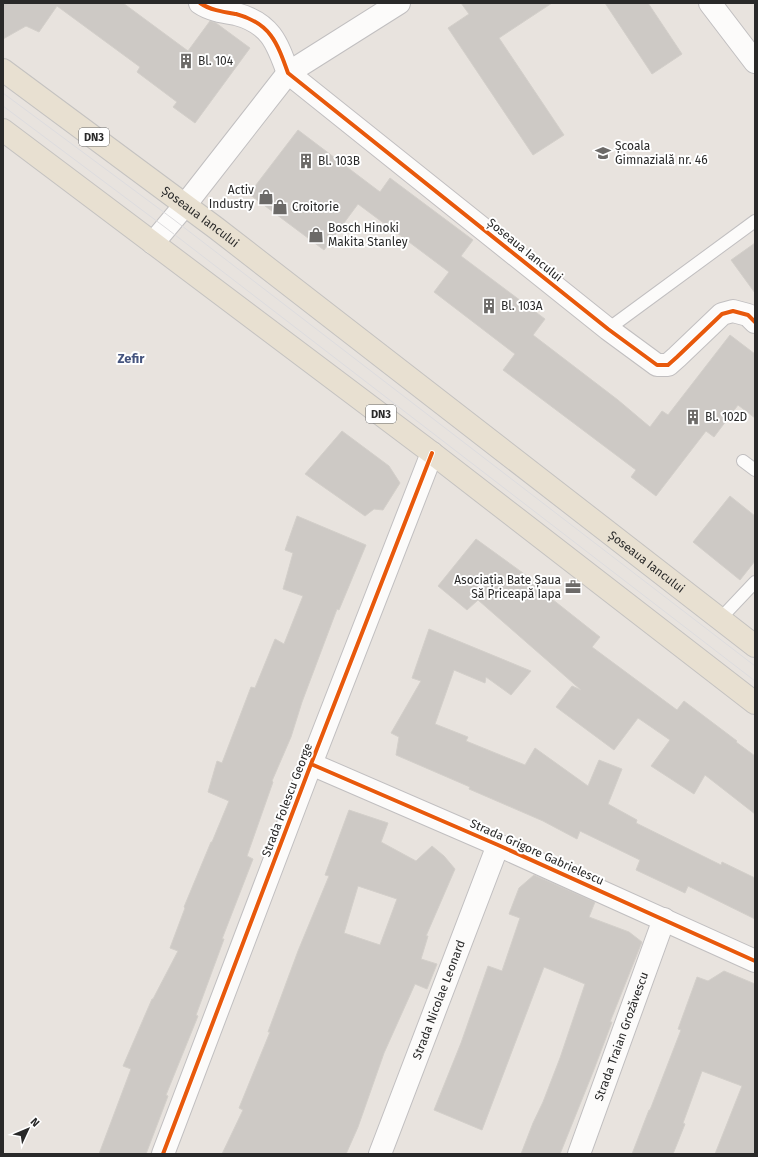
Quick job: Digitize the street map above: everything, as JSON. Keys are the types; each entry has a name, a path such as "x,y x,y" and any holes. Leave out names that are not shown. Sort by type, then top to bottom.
{"main road":[{"name":"Șoseaua Iancului","path":"3,70 185,205 755,646"},
{"name":"DN3","path":"3,130 432,453 755,703"}],"street":[{"path":"200,3 250,19 266,29 278,45 288,73"},
{"path":"153,242 185,205 288,73 399,3"},
{"path":"710,3 755,62"},
{"name":"Șoseaua Iancului","path":"288,73 608,329 657,365 668,364 677,357 722,314 733,311 748,315 755,322"},
{"name":"Strada Folescu George","path":"163,1154 311,764 432,453"},
{"name":"Strada Grigore Gabrielescu","path":"311,764 498,845 755,960"},
{"name":"Strada Nicolae Leonard","path":"380,1154 498,845"},
{"name":"Strada Traian Grozăvescu","path":"579,1154 664,919"}],"lane":[{"path":"608,329 755,221"},
{"path":"743,461 755,470"},
{"path":"720,619 755,582"}],"building":[{"name":"Bl. 104","path":"3,3 123,3 188,51 210,21 216,23 250,48 195,123 173,107 177,102 137,72 140,67 57,6 39,32 26,26 3,39"},
{"path":"461,3 552,3 499,38 564,135 533,155 448,28 469,14"},
{"path":"605,3 648,3 682,54 652,74"},
{"path":"298,130 380,192 390,178 473,240 461,256 545,319 533,335 618,400 650,427 662,411 668,415 730,335 755,354 755,418 738,405 714,437 706,431 656,496 631,477 636,470 503,370 515,354 434,292 449,272 358,204 324,250 249,194"},
{"path":"755,243 755,293 731,260"},
{"path":"342,431 389,466 400,483 383,510 374,509 365,516 305,474"},
{"path":"730,496 755,516 755,561 740,580 693,542"},
{"path":"297,516 366,545 339,610 337,609 302,702 291,737 272,781 273,782 247,856 253,859 222,939 224,939 196,1015 198,1016 166,1095 168,1096 146,1154 99,1154 131,1069 123,1066 152,999 178,951 170,948 185,908 184,907 229,801 208,792 217,761 222,763 251,687 255,688 275,639 284,644 303,596 283,589 293,553 285,550"},
{"path":"476,539 534,581 533,584 600,637 592,647 677,710 684,701 755,756 755,814 705,775 694,794 651,766 670,740 638,718 614,750 556,707 572,686 581,690 478,600 467,610 438,586"},
{"path":"429,629 531,671 511,695 486,677 485,683 454,670 435,724 468,737 466,741 525,765 535,748 588,786 599,760 622,769 608,804 637,820 636,823 721,865 722,862 755,878 755,919 688,886 685,893 636,870 640,860 580,831 577,839 543,821 469,789 470,787 396,755 399,737 391,733 421,681 412,678"},
{"path":"349,810 388,823 381,842 416,861 432,846 444,856 455,869 426,936 428,936 421,959 437,964 427,989 415,984 384,1053 358,1127 346,1154 222,1154 243,1110 239,1108 270,1032 268,1032 298,951 329,876 325,875","holes":["358,886 397,899 380,945 344,933"]},
{"path":"534,875 595,902 589,917 629,932 642,942 560,1154 521,1154 560,1058 585,984 544,967 482,1130 434,1110 461,1043 488,966 502,971 520,918 509,914 519,888"},
{"path":"724,971 755,984 755,1154 715,1154 742,1086 702,1071 683,1123 685,1124 673,1154 632,1154 681,1030 678,1029 697,977 708,981"}],"tram line":[{"path":"3,93 173,219 755,666"},
{"path":"3,106 166,228 755,681"}],"cycle path":[{"path":"200,3 213,9 248,18 264,28 276,43 288,73 608,329 657,365 668,365 722,314 733,311 748,315 755,322"},
{"path":"163,1154 311,764 432,453"},
{"path":"311,764 498,845 755,961"}],"place":[{"name":"Bl. 104","path":"186,61"},
{"name":"Școala Gimnazială nr. 46","path":"603,153"},
{"name":"Bl. 103B","path":"306,161"},
{"name":"Activ Industry","path":"266,197"},
{"name":"Croitorie","path":"280,207"},
{"name":"Bosch Hinoki Makita Stanley","path":"316,235"},
{"name":"Bl. 103A","path":"489,306"},
{"name":"Bl. 102D","path":"693,417"},
{"name":"Asociația Bate Șaua Să Priceapă Iapa","path":"573,587"}],"district":[{"name":"Zefir","path":"131,358"}]}
